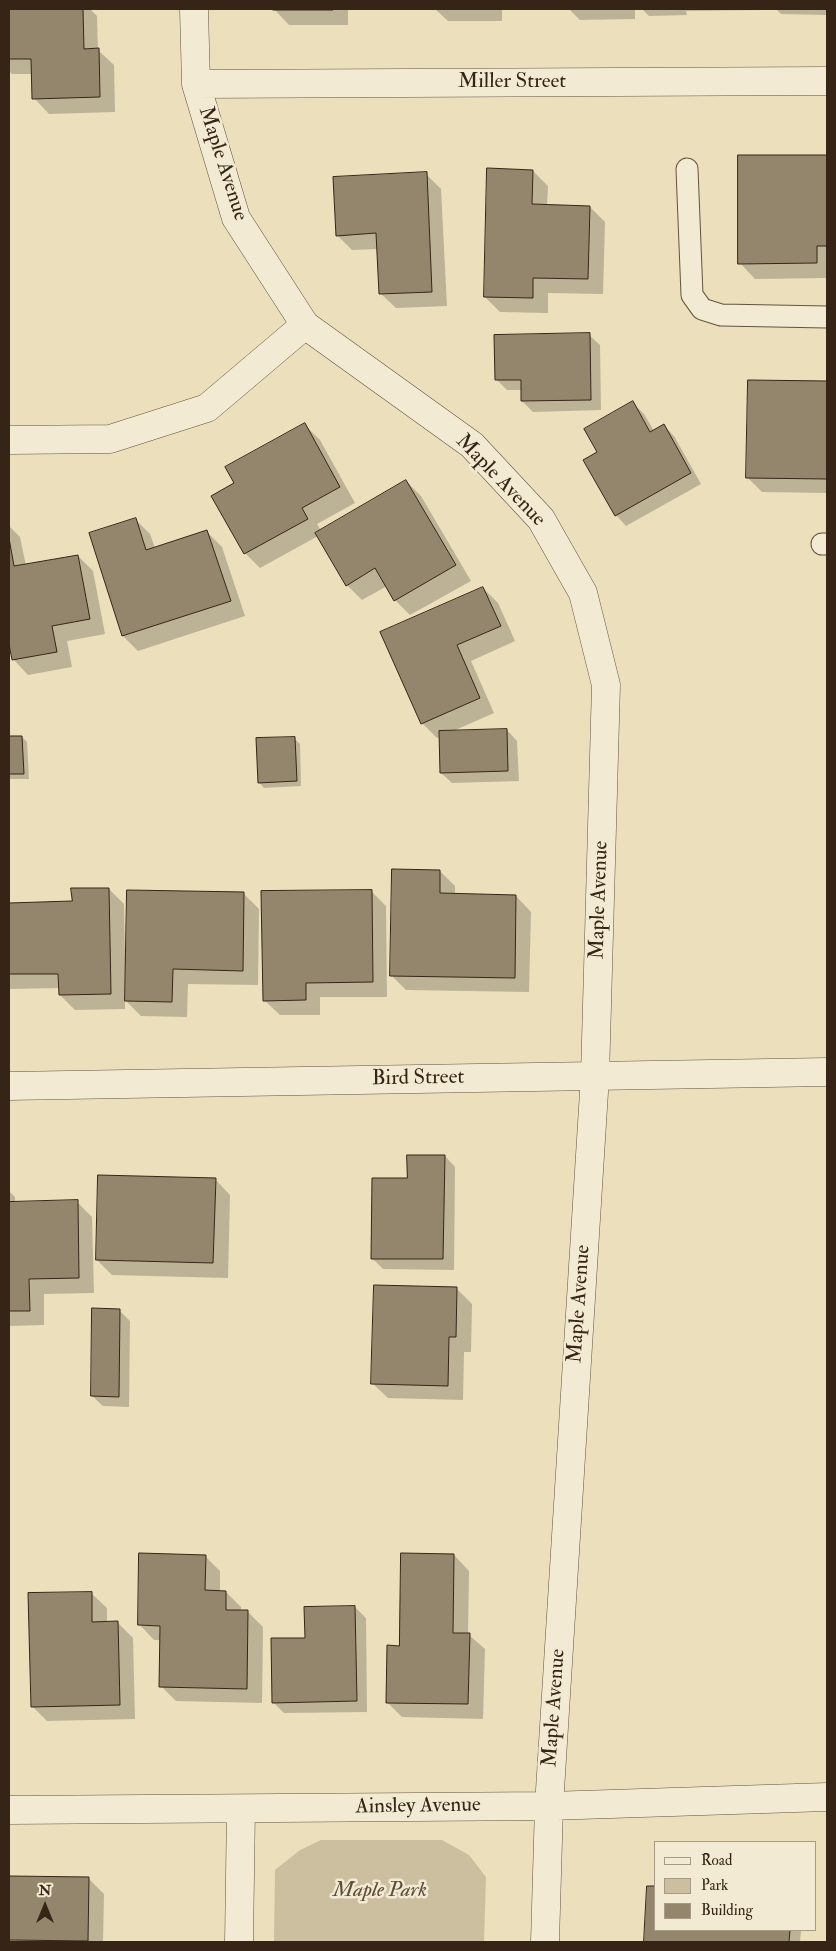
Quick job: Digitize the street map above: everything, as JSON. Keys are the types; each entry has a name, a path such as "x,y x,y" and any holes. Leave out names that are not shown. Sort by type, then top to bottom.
{"street":[{"name":"Maple Avenue","path":"194,9 196,84 236,218 305,325 472,445 541,518 583,593 606,685 595,1076 549,1806 545,1942"},
{"name":"Miller Street","path":"196,84 827,81"},
{"path":"9,440 110,440 207,408 305,325"},
{"name":"Bird Street","path":"9,1086 827,1072"},
{"name":"Ainsley Avenue","path":"9,1810 241,1810 549,1806 827,1797"},
{"path":"239,1942 241,1810"}],"lane":[{"path":"687,169 692,295 702,309 721,315 827,317"}],"green space":[{"name":"Maple Park","path":"321,1840 442,1840 469,1855 486,1877 484,1942 274,1942 275,1870 300,1850"}],"building":[{"path":"9,9 83,9 84,49 99,48 100,97 32,99 31,59 9,59"},
{"path":"333,9 333,10 273,10"},
{"path":"738,155 827,155 827,246 817,246 817,263 738,264"},
{"path":"487,168 533,170 532,204 590,206 588,279 533,278 533,298 484,297"},
{"path":"427,172 432,292 379,294 376,233 336,236 333,177"},
{"path":"590,333 591,400 521,401 521,380 495,380 494,335"},
{"path":"748,380 827,381 827,479 746,478"},
{"path":"633,401 650,432 664,424 691,473 615,516 583,460 597,452 584,429"},
{"path":"305,423 340,487 302,508 308,519 244,554 211,496 234,483 225,467"},
{"path":"406,480 456,565 394,601 375,568 346,586 315,533"},
{"path":"136,518 146,550 207,530 231,601 122,636 89,533"},
{"path":"9,538 14,566 78,555 90,619 52,626 57,652 12,660 9,644"},
{"path":"483,587 501,626 457,645 480,698 421,724 380,632"},
{"path":"507,729 508,771 440,773 439,731"},
{"path":"9,736 22,736 24,774 9,774"},
{"path":"295,737 297,781 258,783 256,738"},
{"path":"392,869 440,870 440,893 516,895 515,978 390,976"},
{"path":"71,888 109,888 111,994 59,995 58,974 9,974 9,903 72,901"},
{"path":"127,890 244,892 243,971 173,969 172,1002 125,1001"},
{"path":"372,890 373,982 306,983 306,1000 263,1001 261,891"},
{"path":"407,1155 445,1155 443,1259 371,1259 372,1178 407,1178"},
{"path":"98,1175 216,1178 213,1263 96,1260"},
{"path":"78,1200 79,1278 29,1279 30,1311 9,1311 9,1202"},
{"path":"374,1285 457,1287 456,1337 449,1337 448,1386 371,1384"},
{"path":"92,1308 120,1309 119,1397 91,1396"},
{"path":"139,1553 206,1555 205,1590 226,1591 226,1610 248,1610 247,1689 159,1687 160,1626 138,1625"},
{"path":"401,1553 454,1554 453,1633 470,1633 468,1704 386,1703 387,1645 399,1646"},
{"path":"92,1592 92,1622 118,1621 120,1705 31,1707 28,1593"},
{"path":"355,1606 357,1701 272,1703 271,1638 305,1638 304,1607"},
{"path":"9,1876 89,1877 88,1941 9,1940"},
{"path":"647,1886 654,1886 654,1931 790,1931 789,1942 644,1942"}]}
